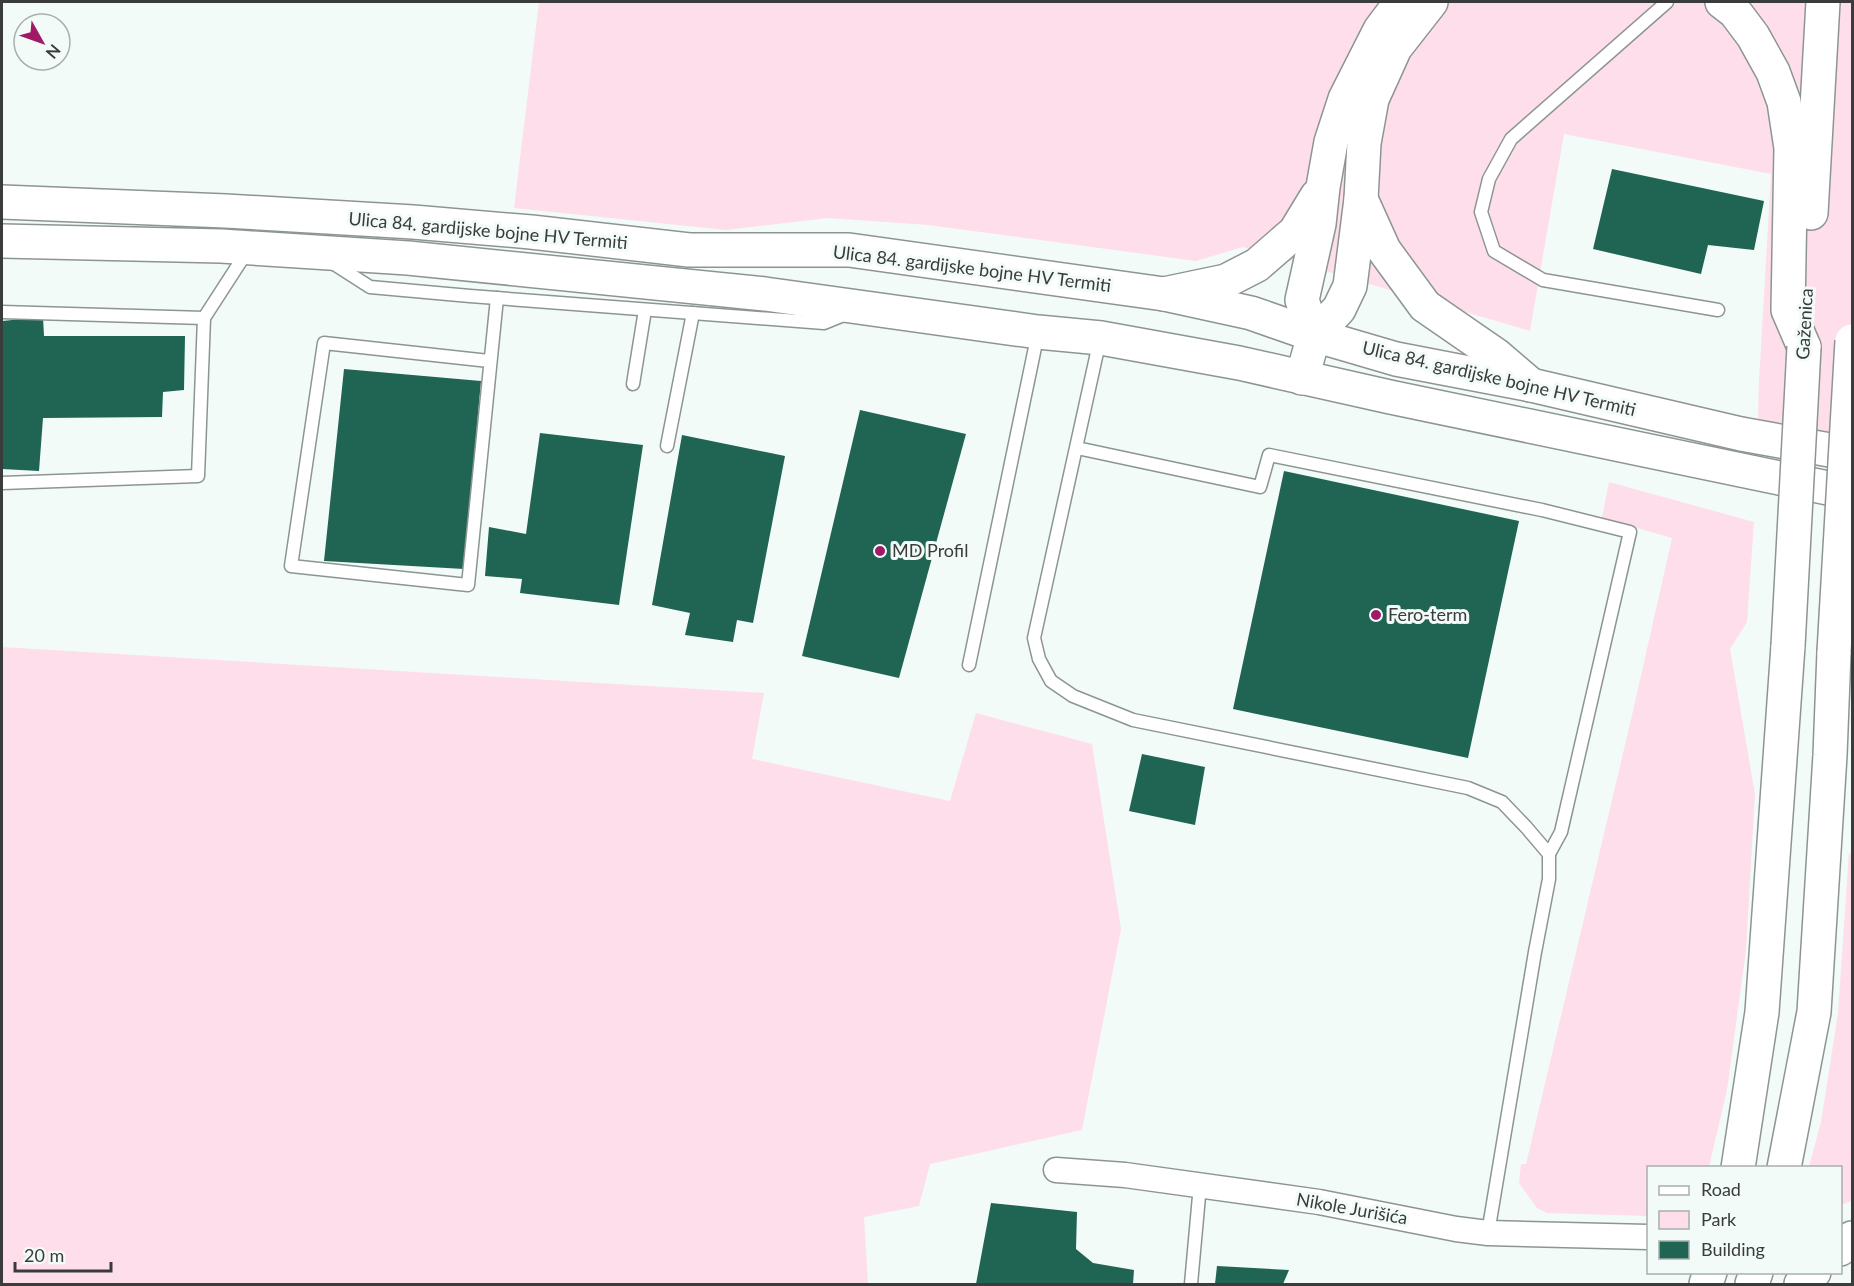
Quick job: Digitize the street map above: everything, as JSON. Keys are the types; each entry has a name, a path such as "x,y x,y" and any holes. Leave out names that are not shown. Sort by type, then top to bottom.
{"main road":[{"path":"1314,335 1302,300 1319,224 1331,142 1345,99 1380,30 1401,2"},
{"path":"1302,378 1314,335 1339,309 1350,286 1361,198 1364,143 1372,99 1395,48 1431,2"},
{"path":"1722,2 1735,12 1753,36 1773,72 1784,102 1791,148 1788,310 1804,347"},
{"name":"Gaženica","path":"1738,1166 1762,1012 1788,646 1823,2"},
{"path":"1164,294 1227,281 1257,265 1295,232 1323,187"},
{"path":"1361,198 1384,250 1425,306 1496,355 1531,385"},
{"name":"Ulica 84. gardijske bojne HV Termiti","path":"2,202 226,211 413,222 531,232 689,250 849,250 1164,294 1251,313 1314,335 1396,359 1531,385 1741,434 1852,454"},
{"name":"Ulica 84. gardijske bojne HV Termiti","path":"2,241 250,248 408,258 754,293 1038,332 1101,338 1239,363 1852,493"},
{"path":"1784,1166 1814,1012 1852,341"},
{"path":"1834,652 1852,681"}],"street":[{"name":"Nikole Jurišića","path":"1056,1170 1125,1175 1319,1202 1456,1229 1488,1233 1647,1237"}],"lane":[{"path":"1667,2 1512,139 1489,179 1481,212 1494,251 1543,280 1718,310"},
{"path":"2,483 198,476 204,318 250,248"},
{"path":"315,252 370,287 824,323 861,308"},
{"path":"489,361 324,343 291,566 468,585 497,298"},
{"path":"633,384 645,310"},
{"path":"2,312 204,318"},
{"path":"667,446 693,314"},
{"path":"969,665 1038,332"},
{"path":"1101,338 1034,638 1039,659 1051,681 1073,696 1133,720 1468,788 1502,802 1526,826 1549,855"},
{"path":"1077,448 1260,487 1269,455 1542,510 1630,532 1562,832 1549,855 1549,879 1488,1233"},
{"path":"1191,1284 1200,1185"}],"green space":[{"path":"539,2 1852,2 1852,470 1757,452 1771,174 1564,134 1530,331 1243,247 1196,261 928,225 828,218 726,230 514,208"},
{"path":"1609,482 1754,522 1747,622 1730,649 1755,794 1746,950 1727,1090 1709,1166 1647,1166 1647,1216 1547,1213 1537,1208 1519,1183 1521,1164 1526,1164 1672,538 1602,518"},
{"path":"2,647 764,693 752,759 950,801 976,713 1092,744 1121,929 1082,1130 930,1164 919,1206 864,1217 868,1284 2,1284"},
{"path":"1849,852 1852,858 1852,1201 1842,1205 1842,1166 1809,1166 1821,1122 1838,1013"}],"building":[{"path":"1612,169 1764,201 1754,250 1708,245 1701,274 1593,249"},
{"path":"43,317 44,336 185,336 184,390 163,392 162,417 43,418 39,471 2,469 2,321"},
{"path":"344,369 481,381 464,569 324,561"},
{"path":"860,410 966,434 899,678 802,656"},
{"path":"540,433 643,445 619,605 520,593 522,579 485,576 489,527 526,534"},
{"path":"682,435 785,456 753,623 737,620 733,642 685,635 690,613 652,605"},
{"name":"Fero-term","path":"1284,471 1519,521 1468,758 1233,709"},
{"path":"1142,754 1205,767 1195,825 1129,811"},
{"path":"991,1203 1077,1212 1076,1249 1093,1263 1134,1270 1133,1284 976,1284"},
{"path":"1217,1266 1289,1270 1283,1284 1215,1284"}],"place":[{"name":"MD Profil","path":"880,551"},
{"name":"Fero-term","path":"1376,615"}]}
